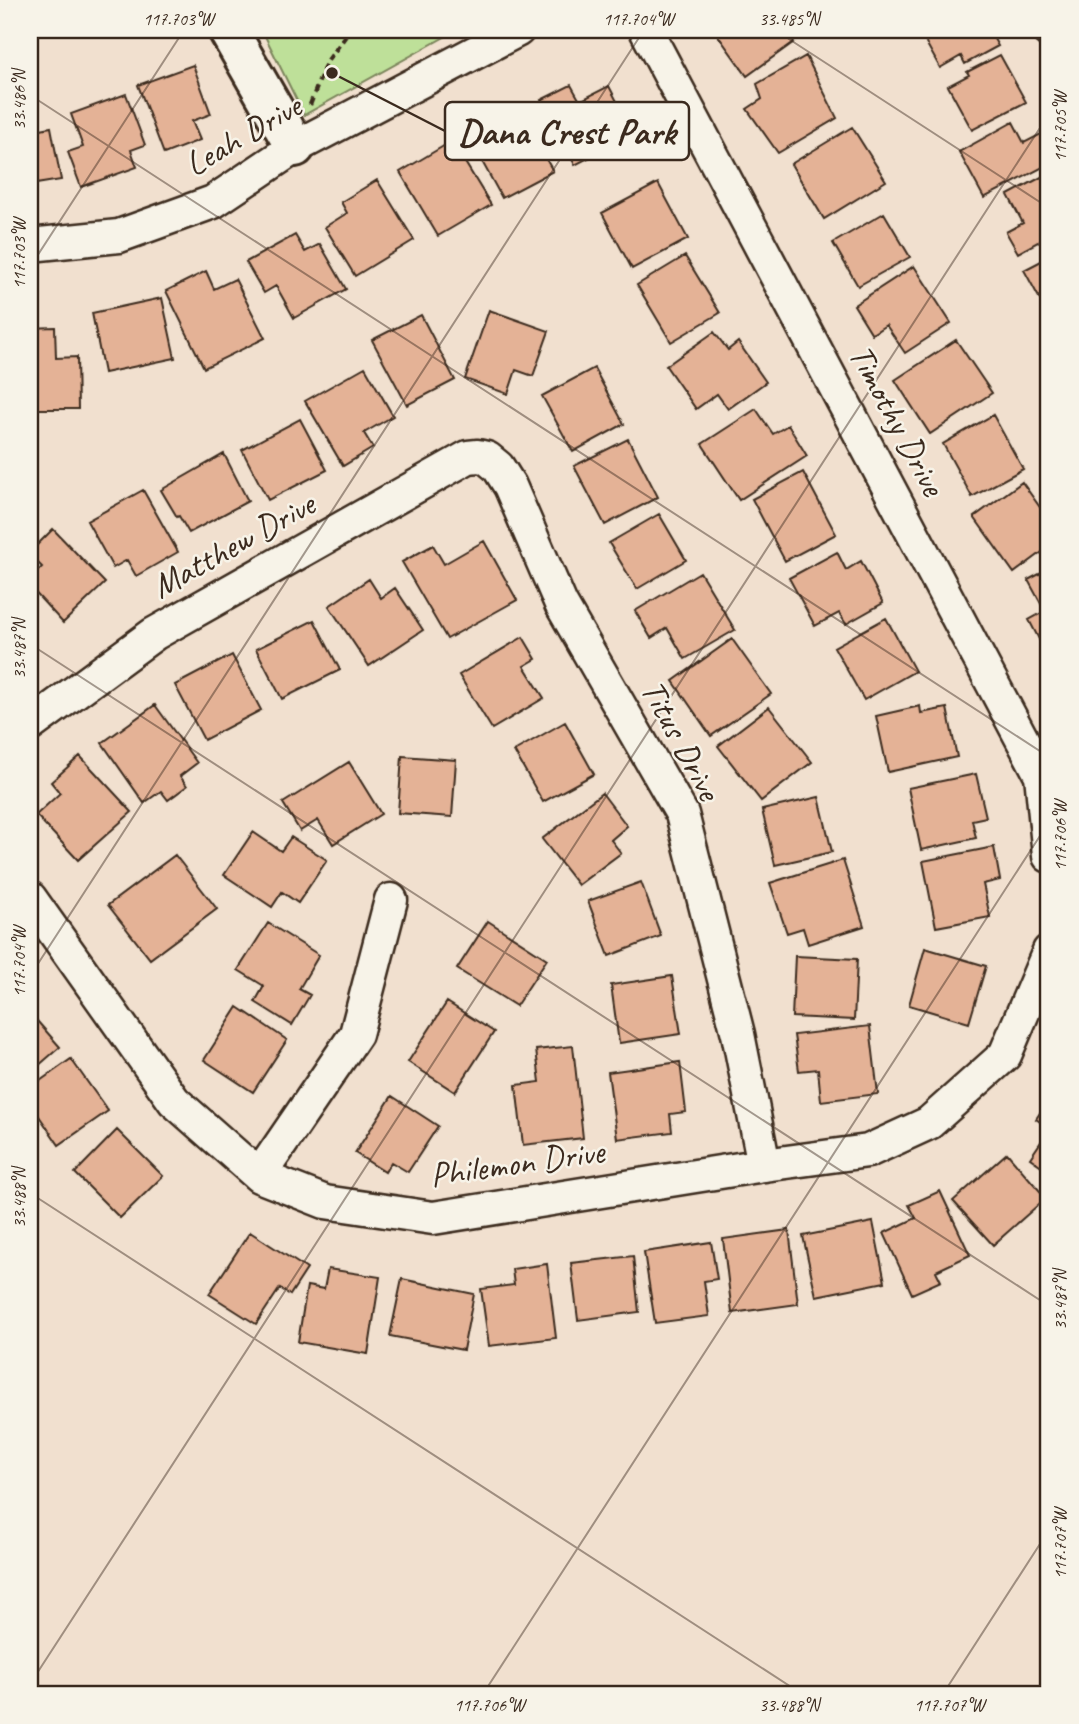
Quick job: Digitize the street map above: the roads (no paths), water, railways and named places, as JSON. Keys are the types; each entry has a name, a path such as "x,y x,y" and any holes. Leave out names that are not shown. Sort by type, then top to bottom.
{"street":[{"path":"228,30 295,147"},
{"name":"Leah Drive","path":"30,245 119,236 213,202 295,147 518,30"},
{"name":"Timothy Drive","path":"646,30 1041,775 1049,856"},
{"name":"Matthew Drive","path":"30,725 154,634 468,457 487,458"},
{"name":"Titus Drive","path":"487,458 498,467 510,486 561,604 682,814 738,1034 764,1165"},
{"name":"Philemon Drive","path":"30,898 174,1101 259,1176 325,1202 433,1218 868,1151 929,1123 1005,1055 1049,951"},
{"path":"259,1176 356,1034 391,900"}],"place":[{"name":"Dana Crest Park","path":"332,73"}]}
